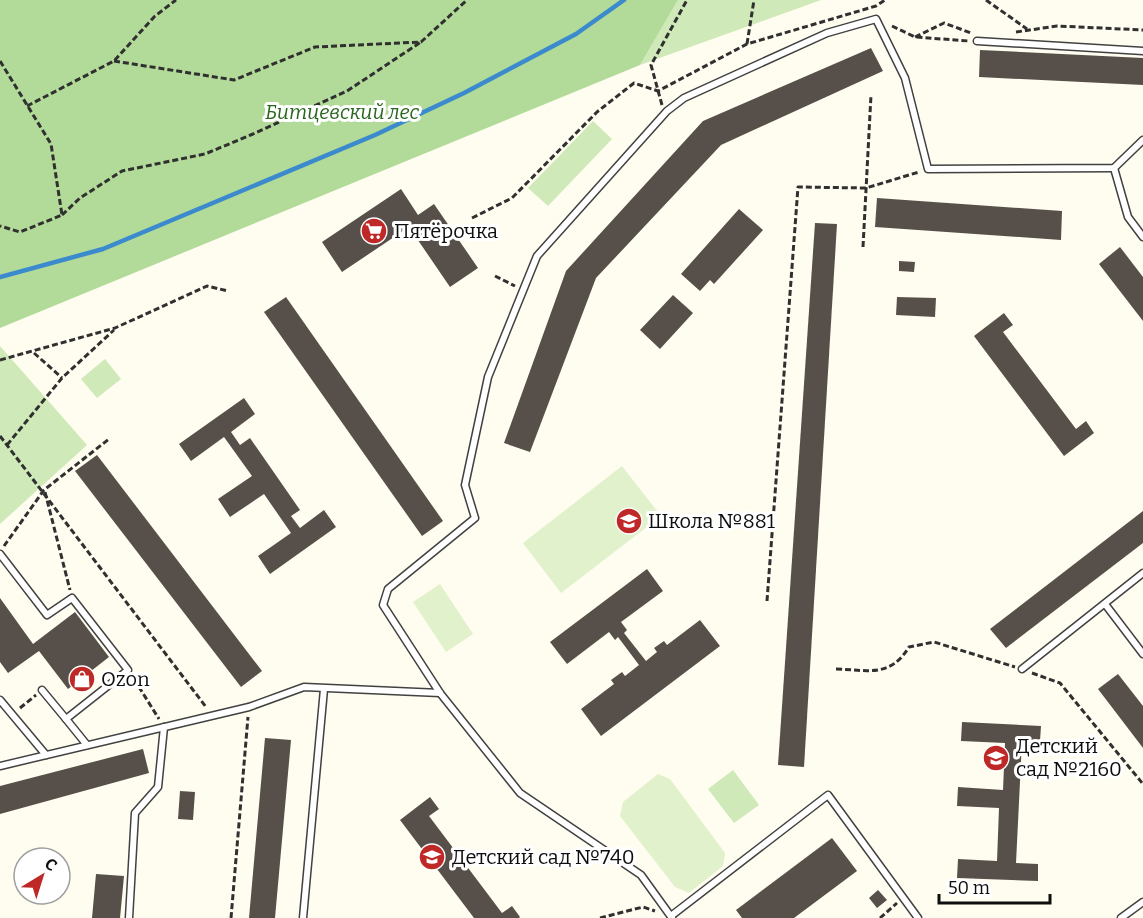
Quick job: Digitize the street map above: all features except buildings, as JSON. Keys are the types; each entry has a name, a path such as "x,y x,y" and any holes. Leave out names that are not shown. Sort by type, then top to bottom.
{"lane":[{"path":"918,918 828,795 671,917 641,875 520,793 440,693 383,605 388,589 474,518 465,485 488,377 537,256 667,111 684,98 826,33 876,19 905,78 928,170 1114,168 1142,142"},
{"path":"977,41 1143,51"},
{"path":"1114,168 1128,217 1143,237"},
{"path":"0,553 47,615 72,598 128,670 66,719"},
{"path":"1022,669 1143,573"},
{"path":"1105,604 1143,654"},
{"path":"0,766 249,707 304,687 440,693"},
{"path":"303,918 324,689"},
{"path":"42,690 87,746"},
{"path":"0,700 46,755"},
{"path":"129,918 135,813 158,787 164,727"},
{"path":"1121,918 1143,902"}],"path":[{"path":"27,106 114,61 155,16 177,0"},
{"path":"0,226 20,232 62,215 80,198 122,171 205,154 347,91 421,42 467,0"},
{"path":"662,105 651,65 687,0"},
{"path":"747,44 754,0"},
{"path":"874,0 876,6"},
{"path":"472,218 512,198 597,112 634,82 658,91 747,44 876,6 885,0"},
{"path":"986,0 1027,29 1057,27 1143,30"},
{"path":"876,19 915,37 977,41"},
{"path":"114,61 234,81 315,47 421,42"},
{"path":"0,61 51,144 62,215"},
{"path":"863,247 871,95"},
{"path":"767,601 798,187 866,188 928,170"},
{"path":"495,276 522,289"},
{"path":"0,360 33,353 115,328 207,286 228,291"},
{"path":"7,445 62,378 115,328"},
{"path":"33,353 62,378"},
{"path":"0,436 44,490 213,716"},
{"path":"0,553 44,490 109,439"},
{"path":"44,490 68,573 72,598"},
{"path":"836,669 887,670 902,660 909,647 934,642 1060,683 1143,784"},
{"path":"128,670 164,727"},
{"path":"11,715 42,690"},
{"path":"231,918 249,707"},
{"path":"880,918 903,897"},
{"path":"600,918 643,908 671,917"}],"green space":[{"name":"Битцевский лес","path":"0,0 678,0 640,65 0,328"},
{"path":"678,0 821,0 640,65"},
{"path":"593,121 612,139 548,206 528,188"},
{"path":"0,346 87,445 0,524"},
{"path":"105,359 121,379 97,398 81,379"},
{"path":"622,466 661,516 561,593 523,543"},
{"path":"440,584 473,634 446,652 413,602"},
{"path":"733,770 759,805 734,823 708,789"},
{"path":"658,774 670,779 725,853 723,866 689,893 675,887 620,816 623,802"}],"waterway":[{"path":"0,277 103,249 375,135 464,93 576,34 624,0"}],"place":[{"name":"Пятёрочка","path":"374,231"},
{"name":"Школа №881","path":"629,521"},
{"name":"Ozon","path":"82,679"},
{"name":"Детский сад №2160","path":"996,758"},
{"name":"Детский сад №740","path":"432,857"}]}
